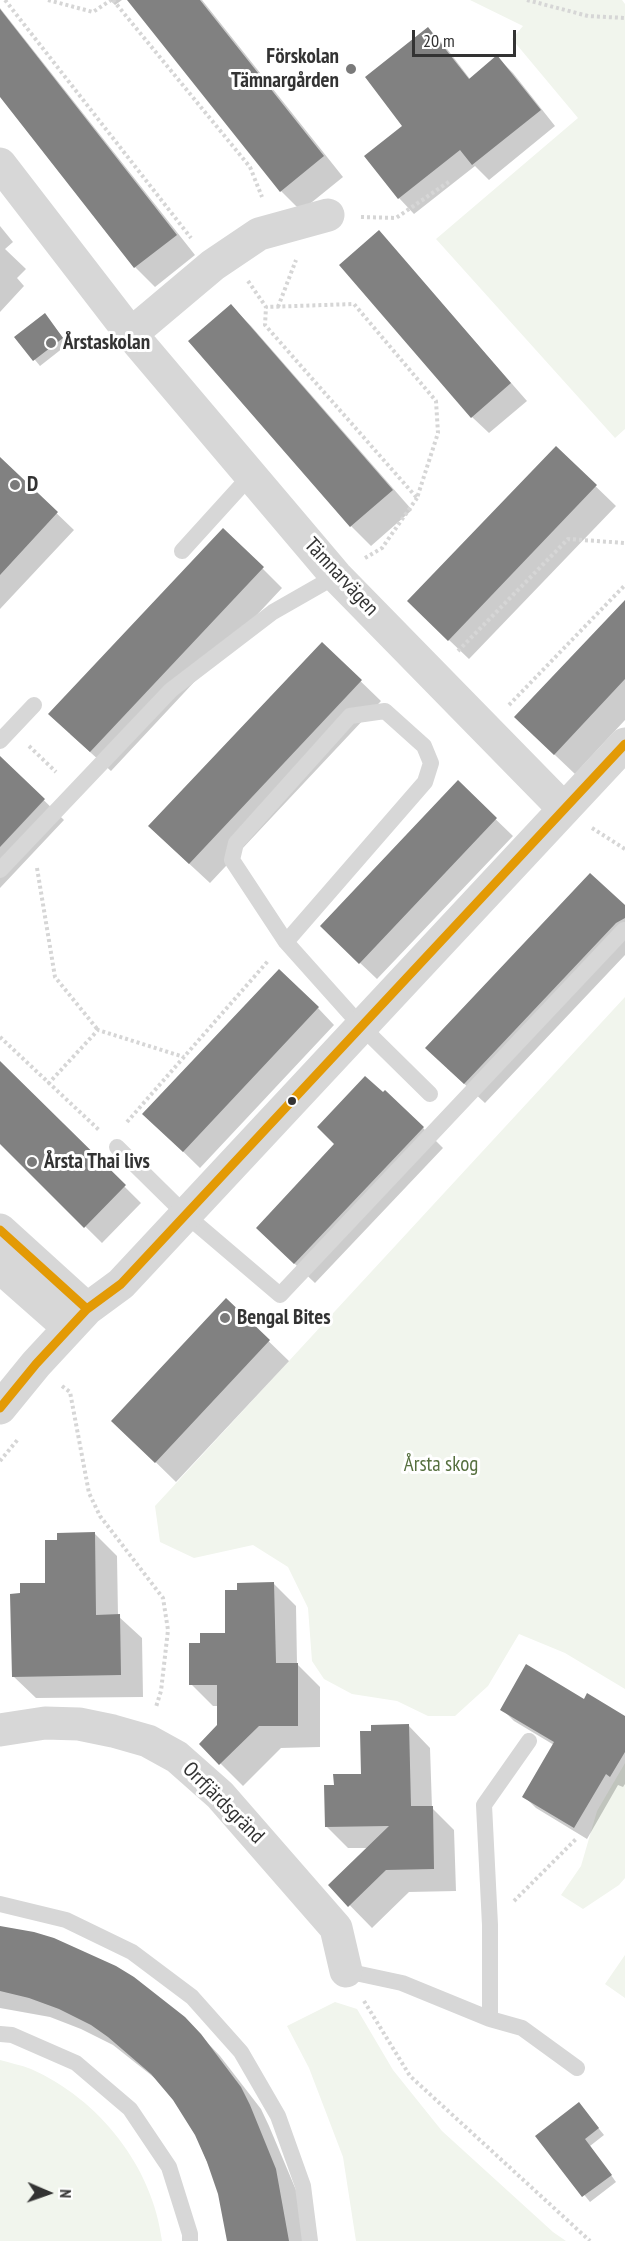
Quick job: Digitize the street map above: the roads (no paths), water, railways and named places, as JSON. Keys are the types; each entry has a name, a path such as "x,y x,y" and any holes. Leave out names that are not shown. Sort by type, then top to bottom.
{"street":[{"name":"Tämnarvägen","path":"0,164 131,334 336,576 564,809"},
{"path":"131,334 213,265 259,234 328,215"},
{"path":"0,1408 78,1318 121,1284 625,744"},
{"path":"0,1230 78,1318"},
{"path":"0,1267 78,1318"},
{"name":"Orrfjärdsgränd","path":"0,1730 45,1723 79,1724 148,1741 177,1757 220,1795 336,1928 346,1971"}],"lane":[{"path":"182,551 251,476"},
{"path":"0,870 171,690 273,612 336,576"},
{"path":"0,741 34,705"},
{"path":"286,942 425,782 431,763 424,746 385,711 350,716 236,843 232,860 286,942 362,1027 430,1094"},
{"path":"117,1147 186,1215 280,1295 624,930"},
{"path":"490,2019 490,1925 484,1805 529,1741"},
{"path":"0,1904 66,1920 132,1952 192,1997 241,2052 278,2116 303,2186 310,2241"},
{"path":"346,1971 402,1983 490,2019 522,2028 577,2068"},
{"path":"0,2034 12,2035 76,2063 130,2109 169,2167 190,2234 190,2241"}],"place":[{"name":"Förskolan Tämnargården","path":"351,69"},
{"name":"Årstaskolan","path":"51,343"},
{"name":"D","path":"15,485"},
{"name":"Årsta Thai livs","path":"32,1162"},
{"name":"Bengal Bites","path":"225,1318"}],"park label":[{"name":"Årsta skog","path":"441,1465"}]}
